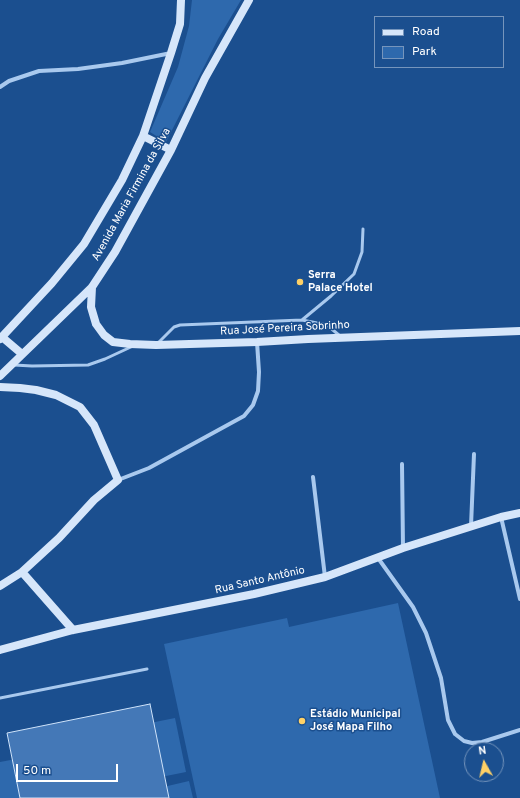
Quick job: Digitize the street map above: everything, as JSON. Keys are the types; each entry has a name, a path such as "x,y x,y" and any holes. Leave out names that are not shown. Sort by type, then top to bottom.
{"main road":[{"name":"Avenida Maria Firmina da Silva","path":"1,338 52,283 84,244 122,180 142,136 171,53 180,24 181,0"},
{"name":"Avenida Maria Firmina da Silva","path":"0,376 92,287 115,252 171,150 205,78 249,0"},
{"path":"142,136 171,150"},
{"name":"Rua José Pereira Sobrinho","path":"92,287 91,307 96,324 104,335 113,342 156,345 520,331"},
{"path":"1,338 22,354"},
{"path":"0,388 36,390 56,395 80,407 94,425 118,480 94,500 58,538 22,572 0,586"},
{"name":"Rua Santo Antônio","path":"0,650 73,630 254,594 325,577 403,548 501,517 520,513"},
{"path":"22,572 73,630"}],"street":[{"path":"0,87 9,81 39,71 78,69 122,63 171,53"},
{"path":"118,480 149,468 244,416 253,405 258,391 259,372 257,342"},
{"path":"471,526 474,454"},
{"path":"402,464 403,548"},
{"path":"313,477 325,577"},
{"path":"501,517 520,599"},
{"path":"378,558 413,607 426,633 441,678 448,720 455,734 464,742 472,743 482,742 520,730"}],"lane":[{"path":"302,320 332,296 354,274 362,252 363,229"},
{"path":"156,345 174,327 180,325 302,320 327,325 341,337"},
{"path":"12,365 88,365 137,344"},
{"path":"0,698 147,669"}],"green space":[{"path":"192,0 241,0 218,39 166,142 150,132 178,67 189,26"},
{"name":"Estádio Municipal José Mapa Filho","path":"398,603 440,798 197,798 164,644 287,618 289,627"},
{"path":"175,718 186,772 156,778 145,724"},
{"path":"16,759 24,798 0,798 0,762"},
{"path":"189,781 193,798 161,798 159,788"}],"building":[{"path":"150,704 169,798 20,798 7,733"}],"place":[{"name":"Serra Palace Hotel","path":"300,282"},
{"name":"Estádio Municipal José Mapa Filho","path":"302,721"}]}
